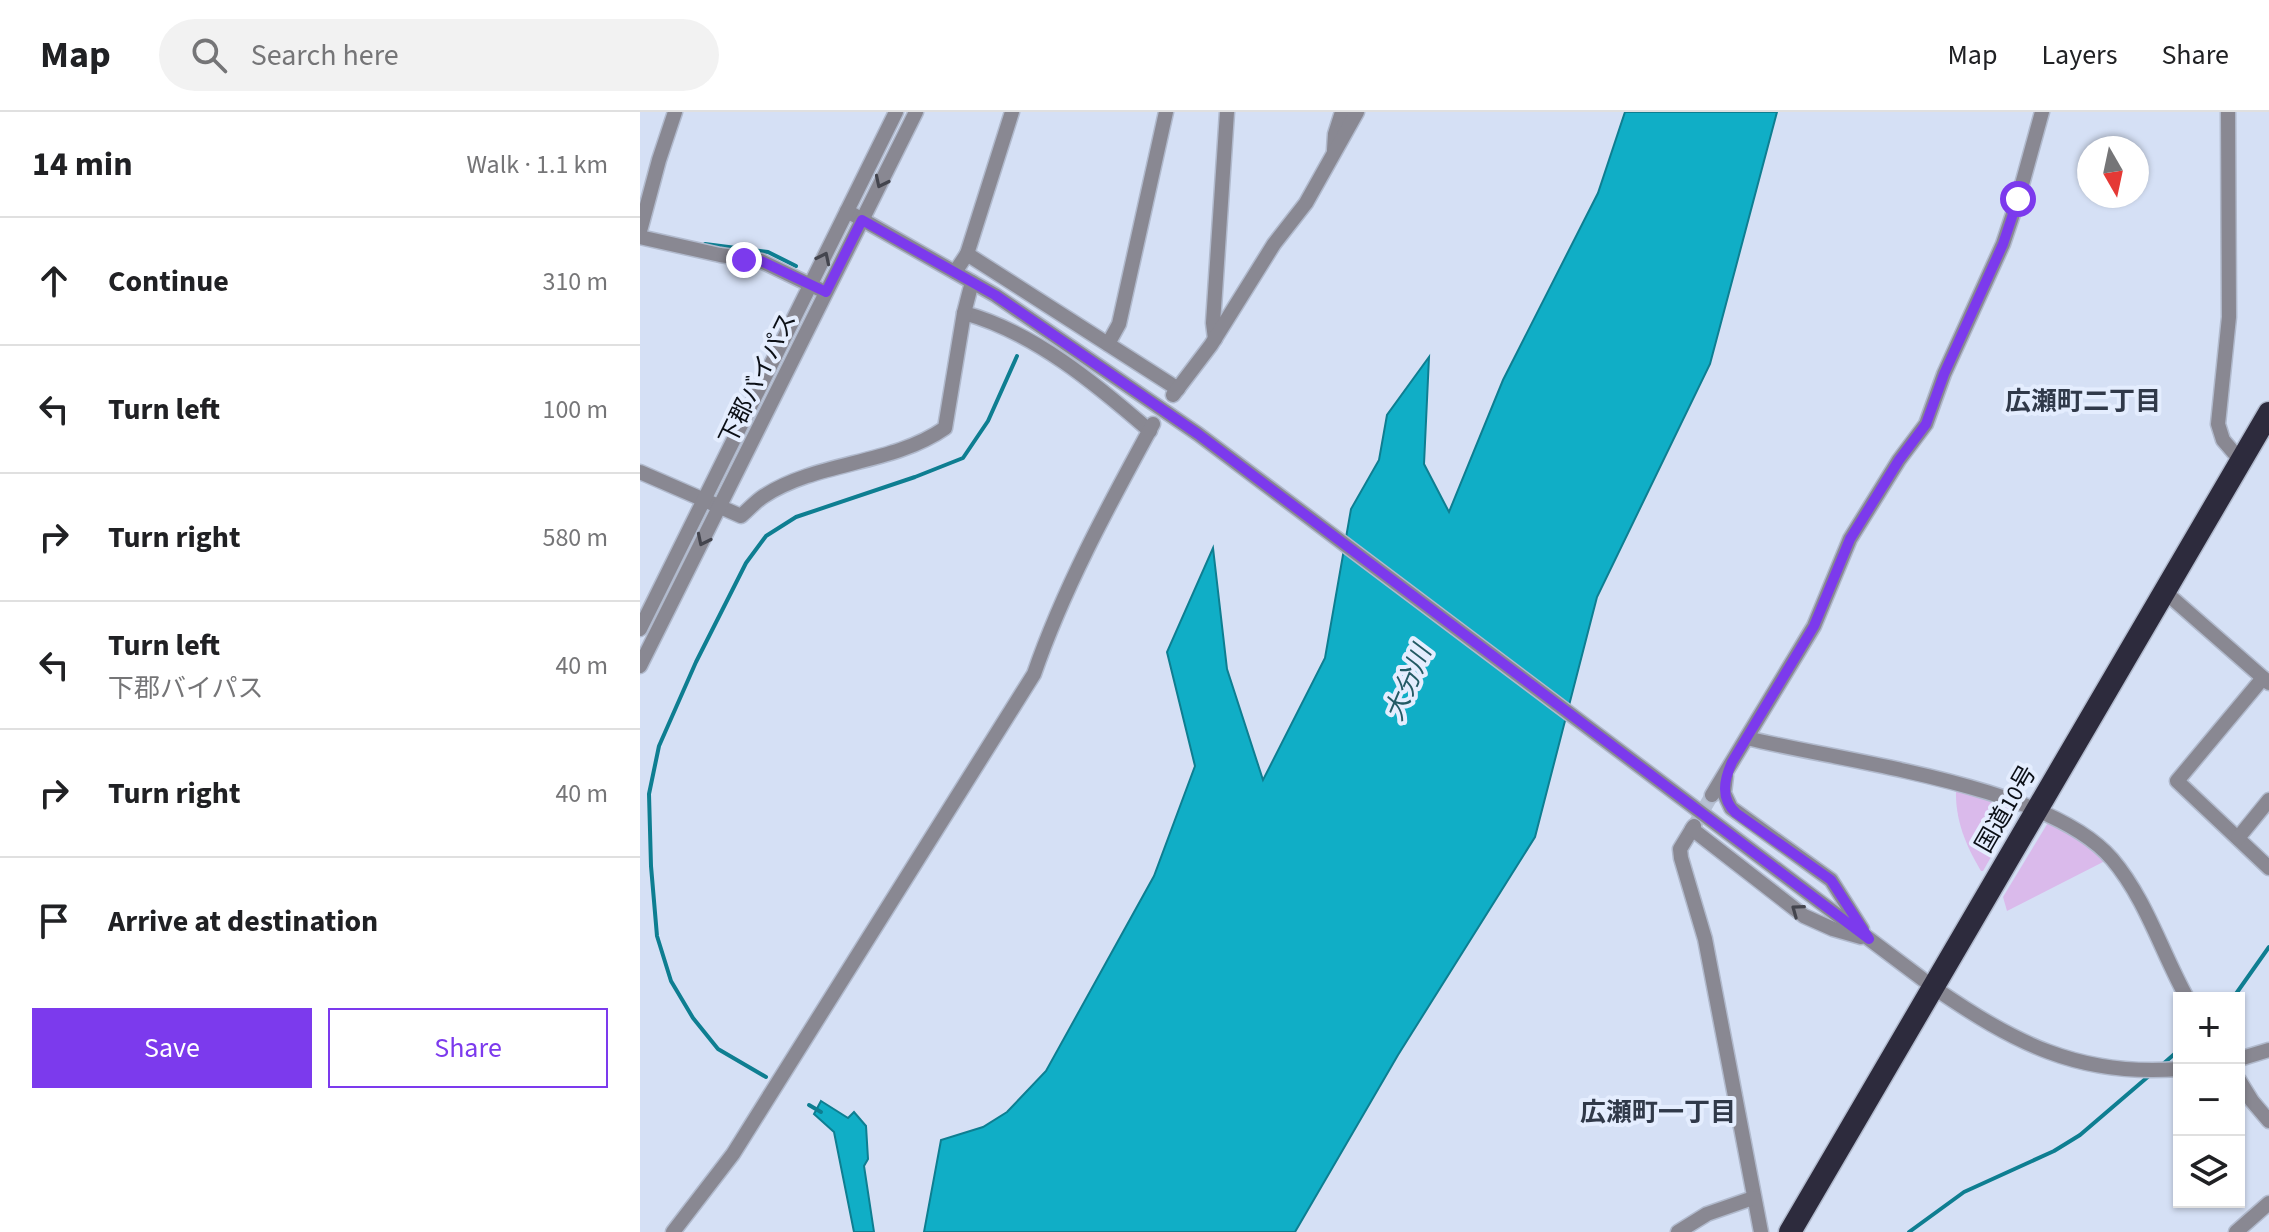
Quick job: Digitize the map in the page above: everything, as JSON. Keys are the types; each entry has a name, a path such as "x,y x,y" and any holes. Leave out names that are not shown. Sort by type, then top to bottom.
{"highway":[{"name":"国道10号","path":"1790,1232 2269,413"}],"street":[{"path":"675,112 641,230 720,255 761,261 826,292"},
{"path":"640,629 896,112"},
{"name":"下郡バイパス","path":"640,666 916,112"},
{"path":"955,272 967,254 1012,112"},
{"path":"1108,344 1119,324 1166,112"},
{"path":"1215,339 1213,323 1227,112"},
{"path":"1334,155 1335,134 1342,112"},
{"path":"967,254 1108,344 1175,392 1215,339 1334,155 1357,112"},
{"path":"1712,795 1814,626 1850,539 1899,460 1926,424 1944,374 2003,244 2042,112"},
{"path":"2228,112 2229,317 2218,424 2223,440 2241,461"},
{"path":"847,211 1048,329 1208,442 1933,987 1992,1026 2028,1045 2085,1063 2172,1070"},
{"path":"640,472 741,516 764,496 798,480 926,441 945,428 972,282"},
{"path":"673,1232 733,1154 1034,674 1052,620 1118,488 1152,428 1070,367 1022,337 990,320 964,313"},
{"path":"2164,591 2266,680 2177,781 2269,868"},
{"path":"1747,738 1998,795 2036,810 2089,839 2114,862 2132,888 2184,992"},
{"path":"1729,768 1724,793 1731,808 1831,880 1869,939"},
{"path":"2238,838 2269,800"},
{"path":"1761,1232 1707,950 1680,849 1693,827 1804,916 1833,929 1869,939"},
{"path":"2245,1057 2269,1050"},
{"path":"2245,1089 2269,1121"},
{"path":"1678,1232 1707,1214 1753,1198"},
{"path":"2236,1232 2269,1203"}],"shaded area":[{"path":"1956,790 2018,810 1983,871 1962,832"},
{"path":"2049,821 2072,833 2105,861 2007,911 2003,897"}],"water":[{"name":"大分川","path":"1625,112 1777,112 1710,364 1597,597 1535,837 1398,1055 1295,1232 924,1232 941,1140 983,1127 1007,1112 1046,1071 1154,876 1195,766 1167,652 1213,548 1227,669 1263,780 1325,658 1351,509 1379,460 1387,415 1429,357 1424,464 1449,512 1503,380 1598,193"},
{"path":"821,1101 848,1118 854,1112 866,1126 868,1159 864,1166 874,1232 854,1232 834,1132 814,1114"}],"waterway":[{"path":"705,244 768,252 796,266"},
{"path":"766,1077 718,1049 693,1018 671,981 657,936 651,866 649,794 659,746 696,662 746,563 766,536 796,517 963,458 988,421 1017,356"},
{"path":"2237,992 2269,947"},
{"path":"2163,1064 2173,1055"},
{"path":"1909,1232 1964,1192 2054,1151 2080,1135 2150,1075"},
{"path":"809,1105 821,1112"}],"tunnel":[{"path":"1694,826 1712,795"}],"district":[{"name":"広瀬町二丁目","path":"2083,401"},
{"name":"広瀬町一丁目","path":"1658,1112"}],"route":[{"path":"744,260 761,261 826,292 862,220 995,295 1198,434 1869,939 1826,875 1731,808 1725,797 1726,776 1814,626 1850,539 1899,460 1926,424 1944,374 2003,244 2018,199"}]}
